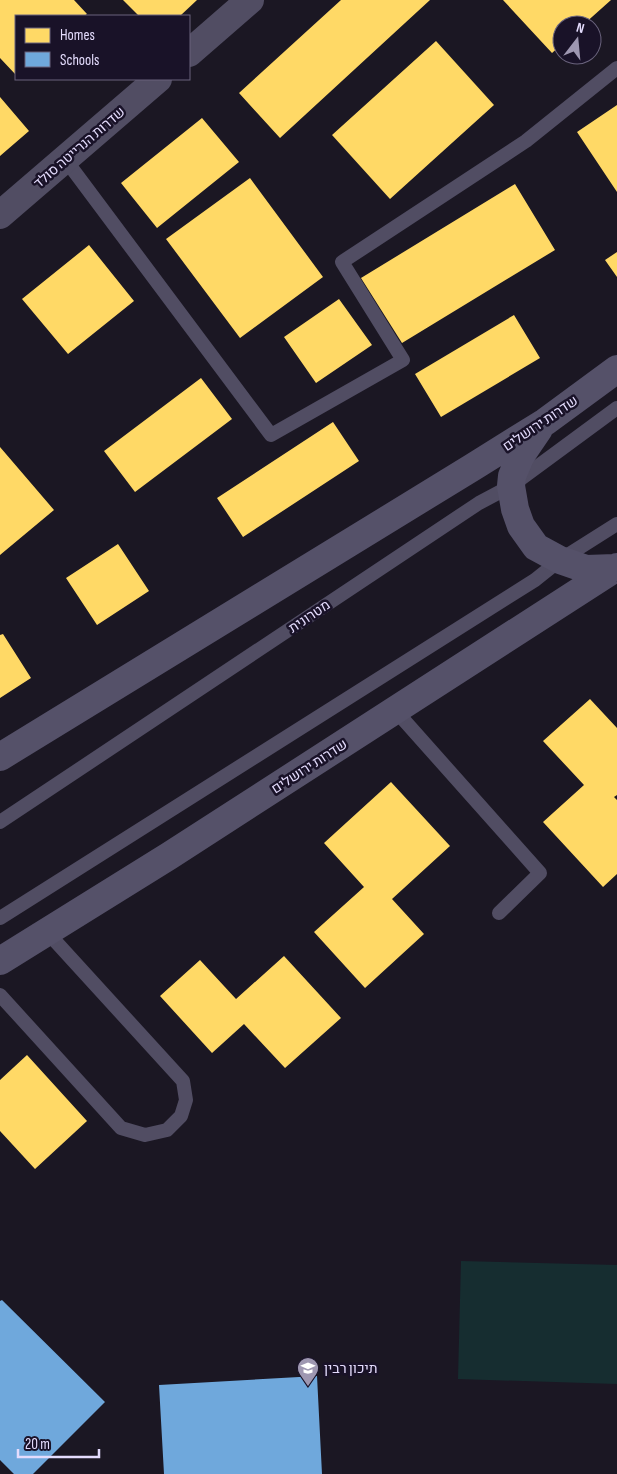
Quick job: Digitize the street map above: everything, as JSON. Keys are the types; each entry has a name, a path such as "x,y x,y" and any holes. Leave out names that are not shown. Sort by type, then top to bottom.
{"main road":[{"name":"שדרות ירושלים","path":"0,757 545,422 617,369"},
{"path":"545,422 520,457 512,476 511,486 515,509 521,526 536,547 560,560 586,569 616,568"},
{"name":"שדרות ירושלים","path":"0,961 169,856 616,568"}],"street":[{"path":"190,52 250,0"},
{"name":"שדרות הנרייטה סולד","path":"0,216 157,80"}],"lane":[{"path":"65,159 272,435 403,360 342,262 526,141 617,68"},
{"name":"מטרונית","path":"0,822 479,503 511,486 617,408"},
{"path":"0,918 527,586 560,560 617,524"},
{"path":"395,710 540,873 499,913"},
{"path":"0,994 121,1128 145,1135 167,1130 181,1116 186,1100 183,1081 47,932"}],"green space":[{"path":"461,1261 617,1265 617,1384 458,1379"}],"building: Homes":[{"path":"0,0 74,0 87,14 15,15 15,74 0,58"},
{"path":"123,0 197,0 181,15 138,15"},
{"path":"341,0 430,0 280,138 239,93"},
{"path":"503,0 611,0 594,15 552,15 552,53"},
{"path":"436,41 494,105 390,199 332,135"},
{"path":"0,97 29,131 0,156"},
{"path":"617,105 617,192 577,132"},
{"path":"202,118 239,162 157,228 121,183"},
{"path":"250,178 323,277 240,338 166,239"},
{"path":"515,184 555,250 402,343 361,278"},
{"path":"89,245 134,301 68,354 22,299"},
{"path":"617,252 617,277 605,260"},
{"path":"339,299 372,345 316,383 284,337"},
{"path":"514,315 540,358 441,417 415,374"},
{"path":"201,378 232,419 135,492 104,451"},
{"path":"333,422 359,461 243,537 217,498"},
{"path":"0,447 54,510 0,555"},
{"path":"118,544 149,591 97,625 66,578"},
{"path":"3,634 31,678 0,698 0,635"},
{"path":"590,699 617,728 617,795 614,797 617,800 617,874 603,887 543,822 584,785 543,741"},
{"path":"391,782 450,846 392,899 424,934 365,988 314,932 364,887 324,843"},
{"path":"284,956 341,1018 285,1068 244,1024 212,1053 160,996 200,960 236,999"},
{"path":"27,1055 87,1121 35,1169 0,1131 0,1080"}],"building: Schools":[{"path":"2,1300 105,1402 33,1474 14,1474 0,1460 0,1301"},
{"path":"317,1376 322,1474 164,1474 159,1385"}],"place":[{"name":"תיכון רבין","path":"308,1387"}]}
